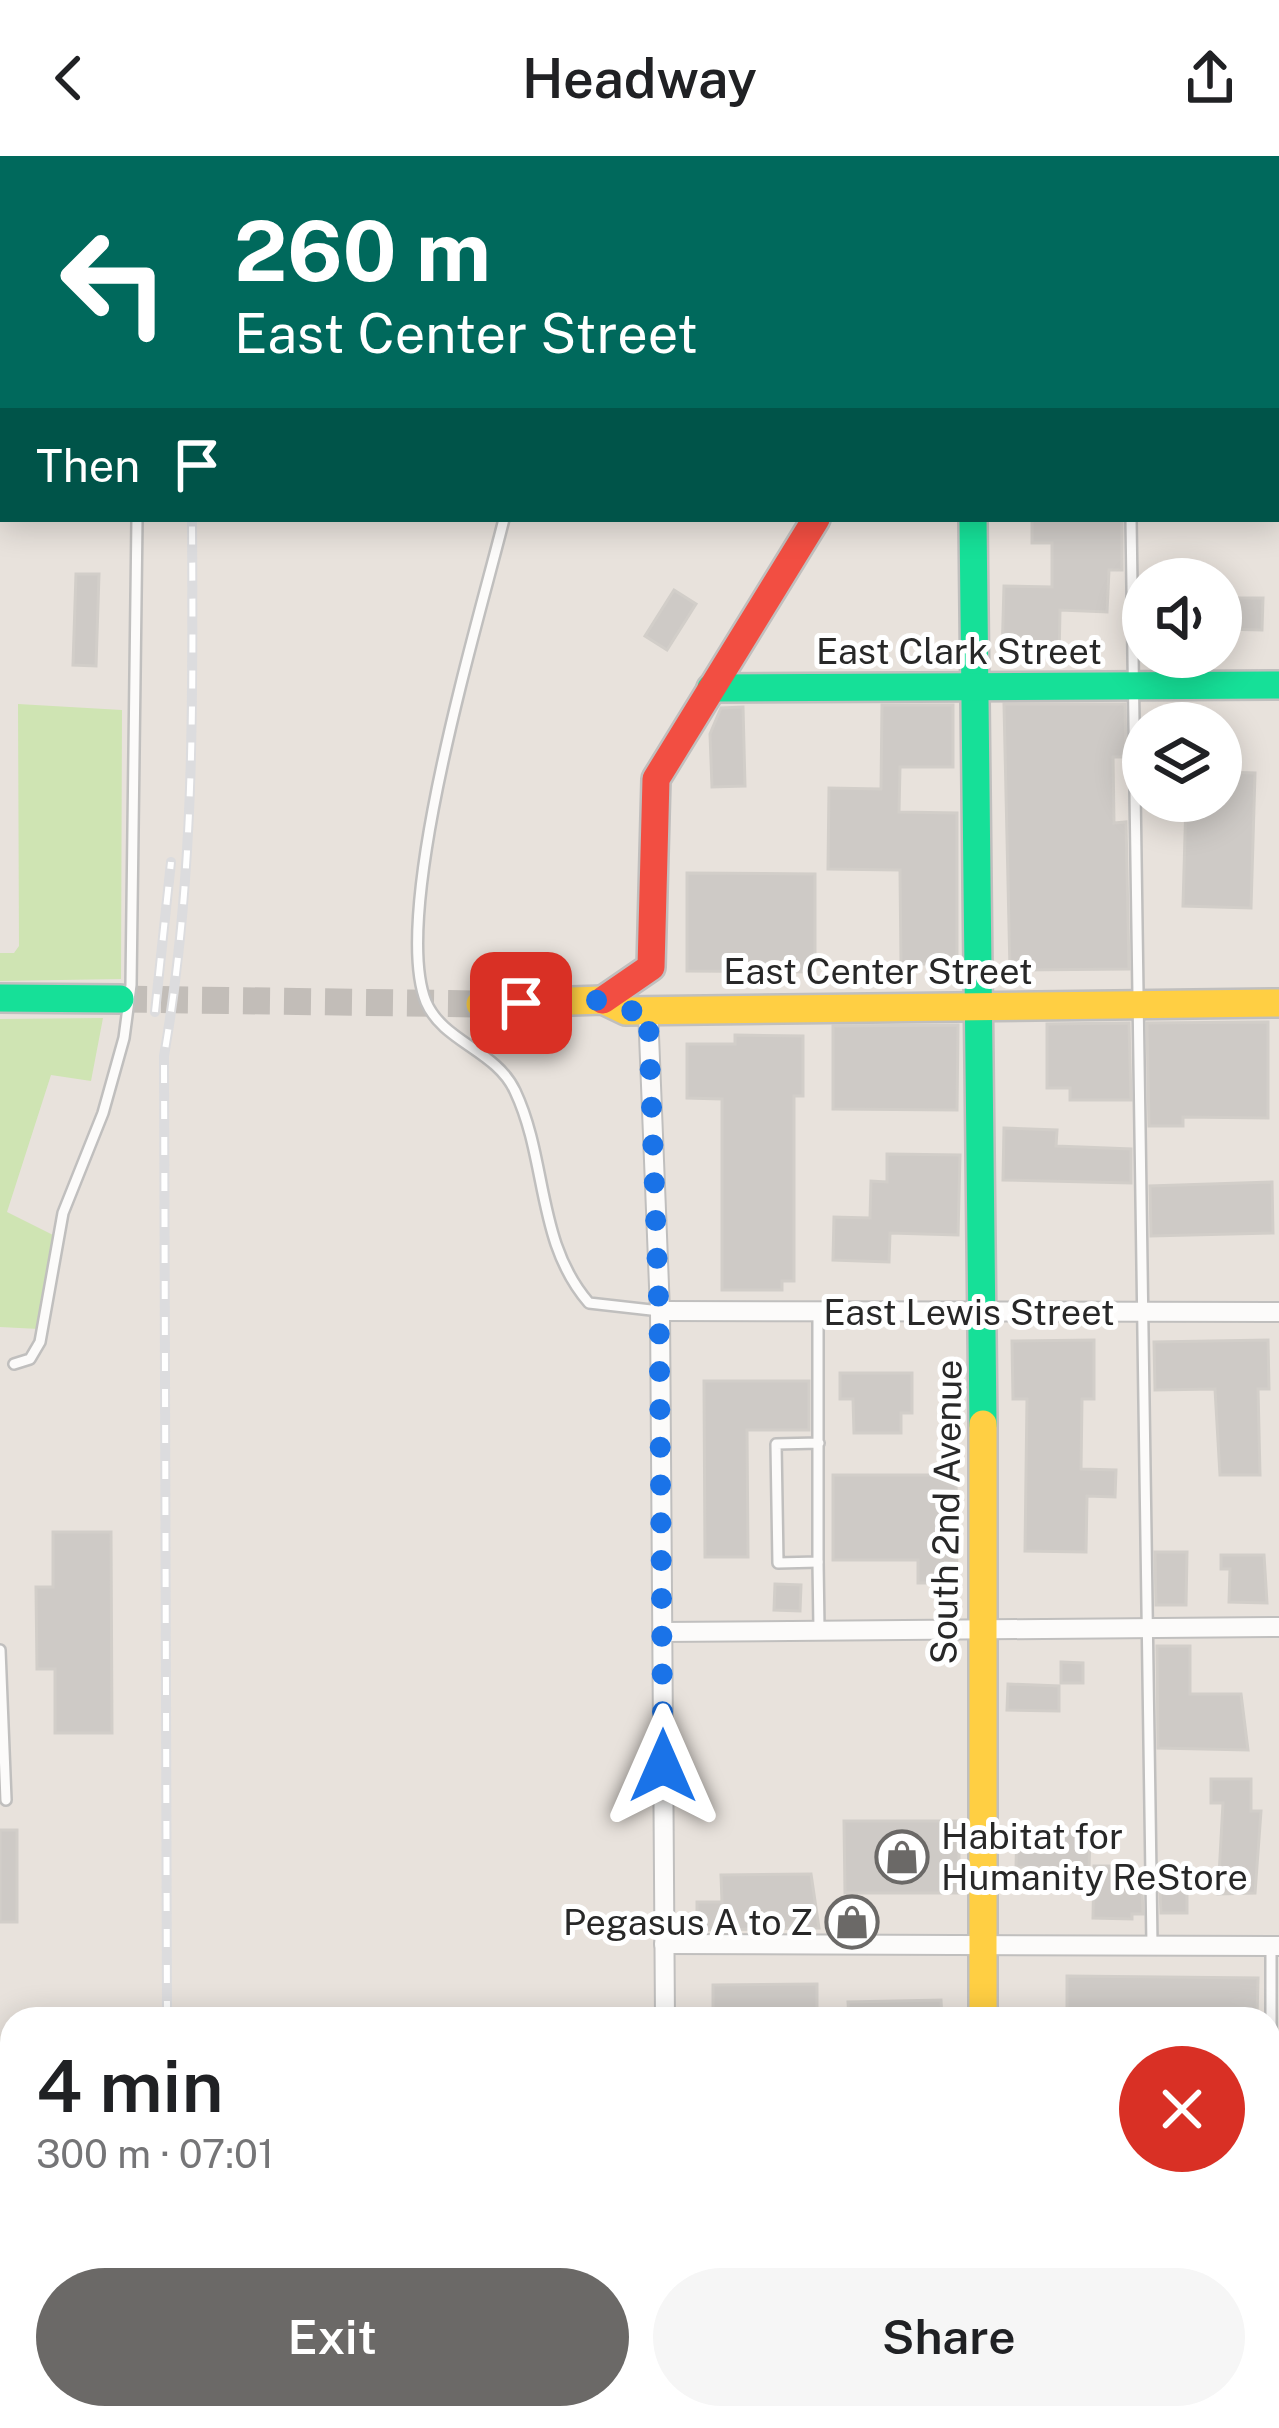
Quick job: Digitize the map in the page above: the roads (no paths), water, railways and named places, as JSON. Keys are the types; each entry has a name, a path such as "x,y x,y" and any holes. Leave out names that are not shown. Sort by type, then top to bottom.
{"street":[{"path":"697,1009 651,967 656,779 814,522"},
{"name":"South 2nd Avenue","path":"973,522 983,1312 983,2007"},
{"name":"East Clark Street","path":"711,688 1279,685"},
{"path":"603,1000 651,967"},
{"path":"0,998 120,999"},
{"name":"East Center Street","path":"480,1004 603,1000 626,1011 1279,1004"},
{"path":"648,1010 659,1312 665,2007"},
{"name":"East Lewis Street","path":"659,1312 1279,1312"},
{"path":"662,1632 1279,1627"},
{"path":"664,1944 1275,1946"}],"lane":[{"path":"14,1364 30,1359 40,1342 63,1214 103,1113 124,1038 136,829 136,522"},
{"path":"503,522 444,756 422,901 421,986 437,1021 480,1050 515,1090 566,1276 589,1303 659,1312"},
{"path":"1131,522 1152,1945"},
{"path":"818,1312 819,1631"},
{"path":"818,1562 778,1563 776,1444 819,1443"},
{"path":"0,1650 6,1800"},
{"path":"1275,1946 1275,2007"}],"tunnel":[{"path":"120,999 480,1004"}],"railway":[{"path":"167,2007 164,1056 187,855 192,522"},
{"path":"155,1012 171,862"}],"place":[{"name":"Habitat for Humanity ReStore","path":"902,1857"},
{"name":"Pegasus A to Z","path":"852,1922"}]}
